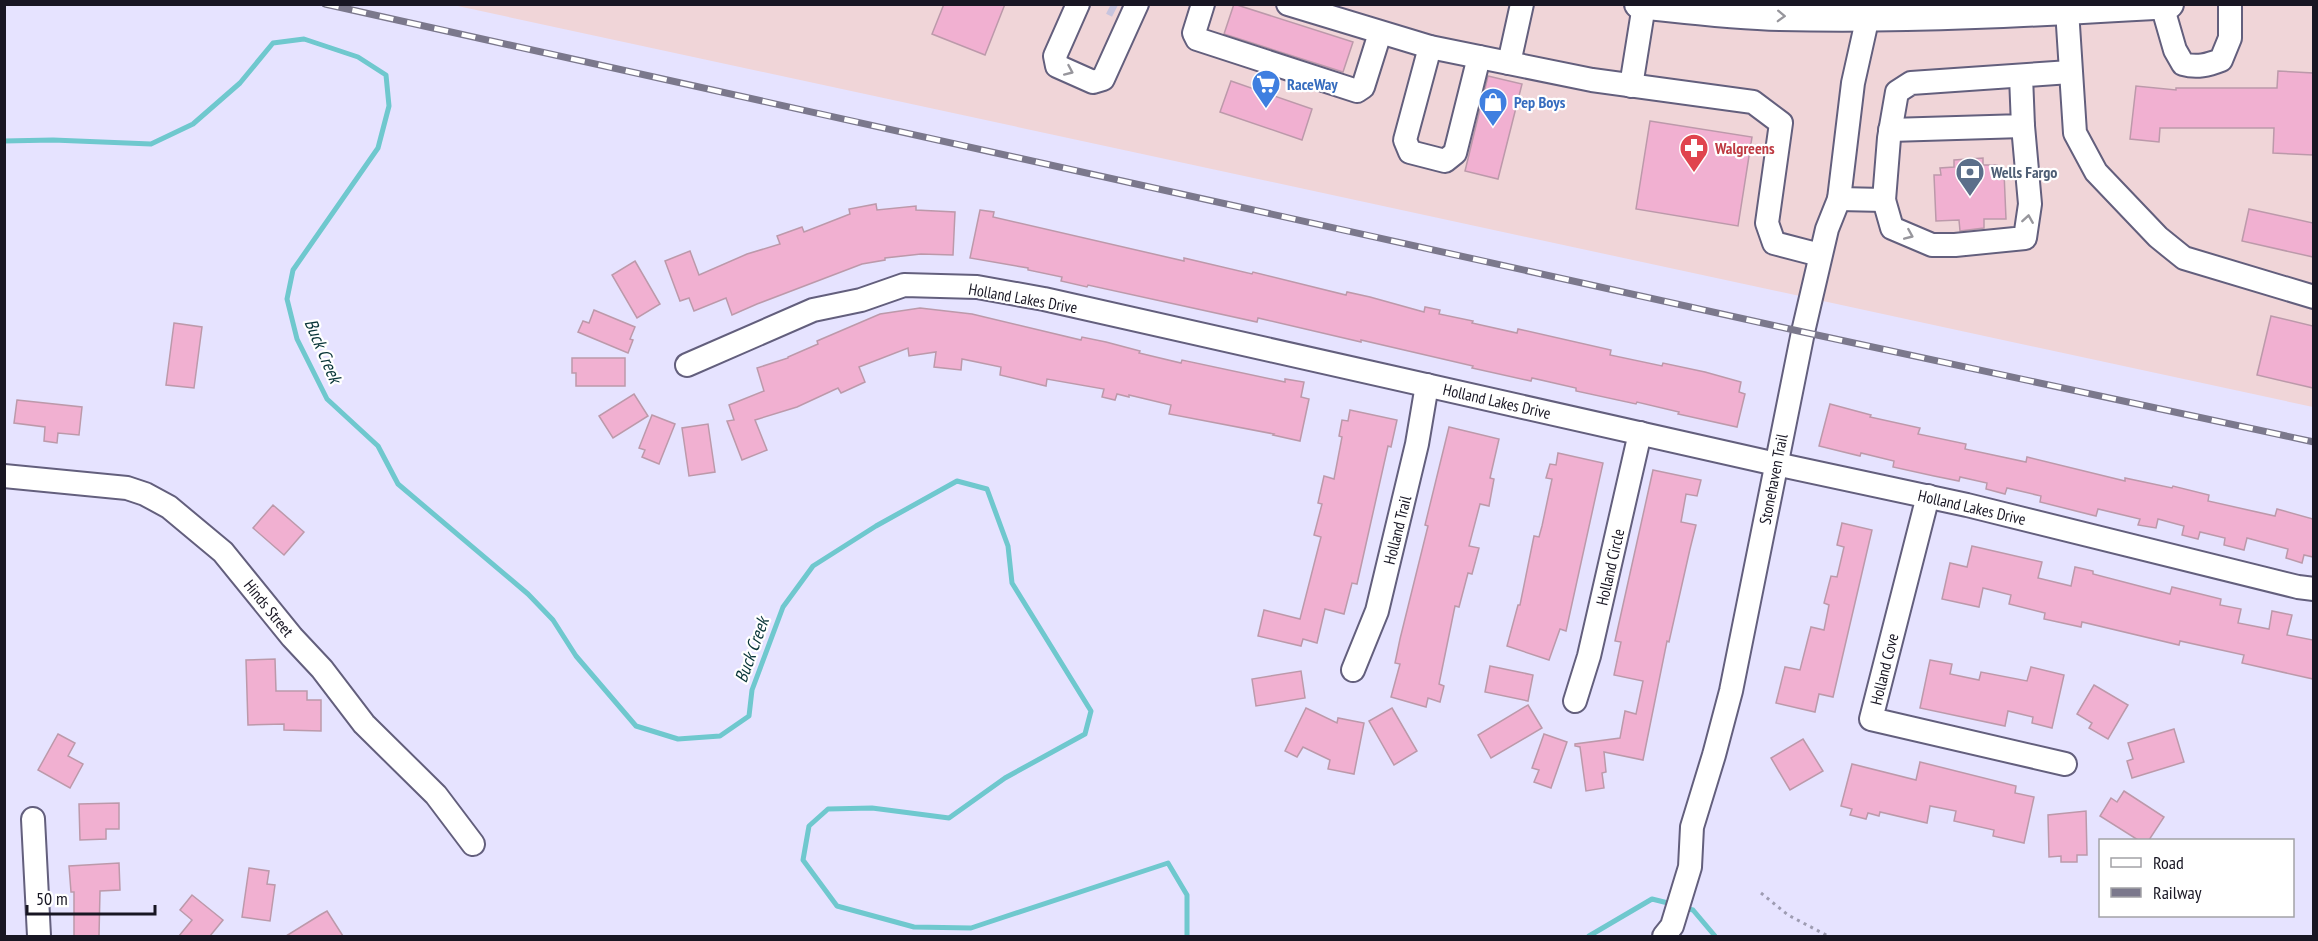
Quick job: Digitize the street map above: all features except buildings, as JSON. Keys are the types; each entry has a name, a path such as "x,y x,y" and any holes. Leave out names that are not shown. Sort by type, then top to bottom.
{"main road":[{"path":"1639,4 1779,16 1868,10 2073,8 2169,4"}],"street":[{"path":"1078,4 1055,56 1057,66 1093,82 1102,79 1129,9"},
{"path":"1203,4 1194,33 1197,39 1357,91 1363,87 1380,33"},
{"path":"1288,4 1430,47 1592,80 1753,102 1781,123 1767,223 1774,243 1820,255"},
{"path":"1509,63 1522,4"},
{"path":"2162,5 2175,50 2183,64 2192,67 2209,65 2221,60 2230,38 2230,4"},
{"path":"1631,86 1644,5"},
{"path":"2073,8 2070,72 2075,133 2096,172 2158,237 2184,258 2313,297"},
{"name":"Stonehaven Trail","path":"1668,931 1690,867 1692,827 1731,691 1820,255 1839,199 1853,83 1868,10"},
{"path":"1430,47 1406,140 1410,152 1445,160 1455,153 1479,57"},
{"path":"2022,76 2023,126 2030,204 2025,238 1932,245 1892,228 1884,200 1890,130 1897,92 1911,83 2070,72"},
{"path":"1890,130 2023,126"},
{"path":"1839,199 1884,200"},
{"name":"Holland Lakes Drive","path":"687,365 813,310 861,300 904,285 967,287 1044,299 1776,464 1928,496 2313,589"},
{"name":"Holland Trail","path":"1353,670 1377,611 1417,444 1427,385"},
{"name":"Holland Circle","path":"1575,700 1589,656 1641,433"},
{"name":"Hinds Street","path":"4,476 127,488 145,494 169,507 223,552 364,724 436,795 472,844"},
{"name":"Holland Cove","path":"1928,496 1871,719 2064,764"},
{"path":"33,819 39,936"}],"path":[{"path":"1761,893 1788,915 1828,936"}],"shaded area":[{"path":"453,5 2313,5 2313,407"}],"waterway":[{"name":"Buck Creek","path":"4,141 53,140 151,144 193,124 240,83 273,43 304,39 358,57 386,75 389,106 378,148 293,270 287,299 297,339 327,399 378,446 398,484 528,594 553,620 576,656 636,726 678,739 720,736 749,716 752,690 783,607 813,566 876,526 957,481 987,489 1008,546 1012,583 1091,711 1085,734 1005,778 949,818 872,808 828,809 809,826 803,860 837,906 914,927 971,928 1168,863 1187,895 1187,936"},
{"name":"Buck Creek","path":"1589,936 1652,899 1672,904"},
{"name":"Buck Creek","path":"1684,908 1693,910 1715,936"}],"tunnel":[{"path":"1111,4 1117,7"}],"railway":[{"path":"325,4 1803,332 2314,442"}],"place":[{"name":"RaceWay","path":"1266,110"},
{"name":"Pep Boys","path":"1493,128"},
{"name":"Walgreens","path":"1694,174"},
{"name":"Wells Fargo","path":"1970,198"}]}
